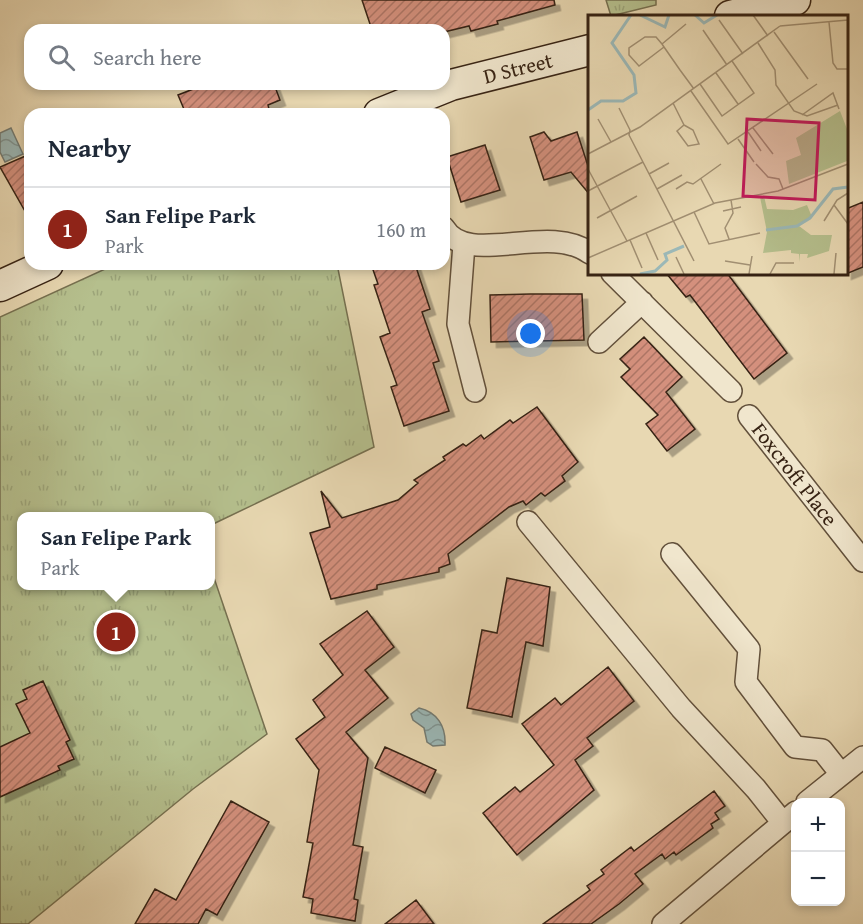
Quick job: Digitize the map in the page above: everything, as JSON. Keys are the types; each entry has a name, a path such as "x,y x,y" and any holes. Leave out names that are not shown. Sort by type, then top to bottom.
{"main road":[{"path":"734,15 795,0"},
{"name":"D Street","path":"450,84 588,50"},
{"name":"D Street","path":"399,108 438,90"},
{"path":"0,286 35,270"}],"street":[{"path":"450,233 464,244 487,246 552,240 579,245 588,252"},
{"path":"464,244 458,324 475,391"},
{"path":"613,274 730,391"},
{"path":"599,342 642,302"},
{"name":"Foxcroft Place","path":"749,416 863,561"},
{"path":"528,522 681,708 756,789 789,817 663,924"},
{"path":"672,554 749,650 746,682 795,747 822,750 841,774"},
{"path":"812,798 863,757"}],"green space":[{"path":"606,0 656,0 656,5 611,15"},
{"path":"103,270 338,270 374,447 215,523 215,512 17,512 17,590 215,590 215,581 267,734 193,789 28,924 0,924 0,317"}],"water":[{"path":"11,128 23,154 5,162 0,152 0,133"},
{"path":"419,708 431,713 439,721 444,732 445,745 433,746 427,742 424,728 413,720 411,714"}],"building":[{"path":"362,0 554,0 555,5 497,21 498,24 471,31 469,26 450,31 450,24 370,24"},
{"path":"191,90 276,90 280,100 268,105 269,108 183,108 178,95"},
{"path":"544,132 551,141 577,132 588,166 588,193 571,172 544,180 530,137"},
{"path":"485,145 500,190 461,202 450,167 450,156"},
{"path":"24,157 24,209 0,167"},
{"path":"863,202 863,267 848,273 848,208"},
{"path":"373,270 417,270 430,309 422,312 439,361 433,363 449,411 404,426 391,387 397,385 380,337 390,333 374,285 378,284"},
{"path":"667,274 728,274 787,353 754,379 690,295 686,297"},
{"path":"582,294 584,340 491,342 490,295"},
{"path":"644,337 682,377 666,392 695,429 667,451 646,424 658,415 621,377 630,369 620,359"},
{"path":"537,407 578,462 562,476 565,481 545,496 541,493 526,505 523,501 509,507 448,554 450,564 439,568 439,572 377,585 377,589 331,599 310,533 330,527 321,491 342,518 398,500 418,483 414,480 445,460 443,457 463,444 466,446 481,435 484,439 510,420 513,423"},
{"path":"507,578 550,587 543,646 526,642 512,717 467,708 482,630 497,633"},
{"path":"367,611 394,647 365,670 388,698 346,732 368,758 353,845 363,847 354,899 358,900 355,921 311,913 313,899 303,897 313,843 307,842 319,770 296,739 325,717 313,700 343,675 320,644"},
{"path":"608,667 634,701 587,738 593,746 575,760 594,790 517,855 483,813 515,787 520,792 554,765 522,724 555,698 561,705"},
{"path":"43,681 70,740 66,742 74,759 58,766 60,770 0,797 0,747 30,733 16,704 27,699 23,690"},
{"path":"385,747 436,770 425,793 375,768"},
{"path":"714,791 725,806 715,813 719,819 711,824 713,828 676,855 674,852 665,859 662,854 635,874 643,884 619,904 591,924 543,924 590,890 587,886 604,874 601,870 631,847 634,851"},
{"path":"231,801 269,822 217,915 206,909 198,924 135,924 155,889 176,900"},
{"path":"416,900 434,924 385,924"}],"place":[{"name":"San Felipe Park","path":"116,632"}]}
